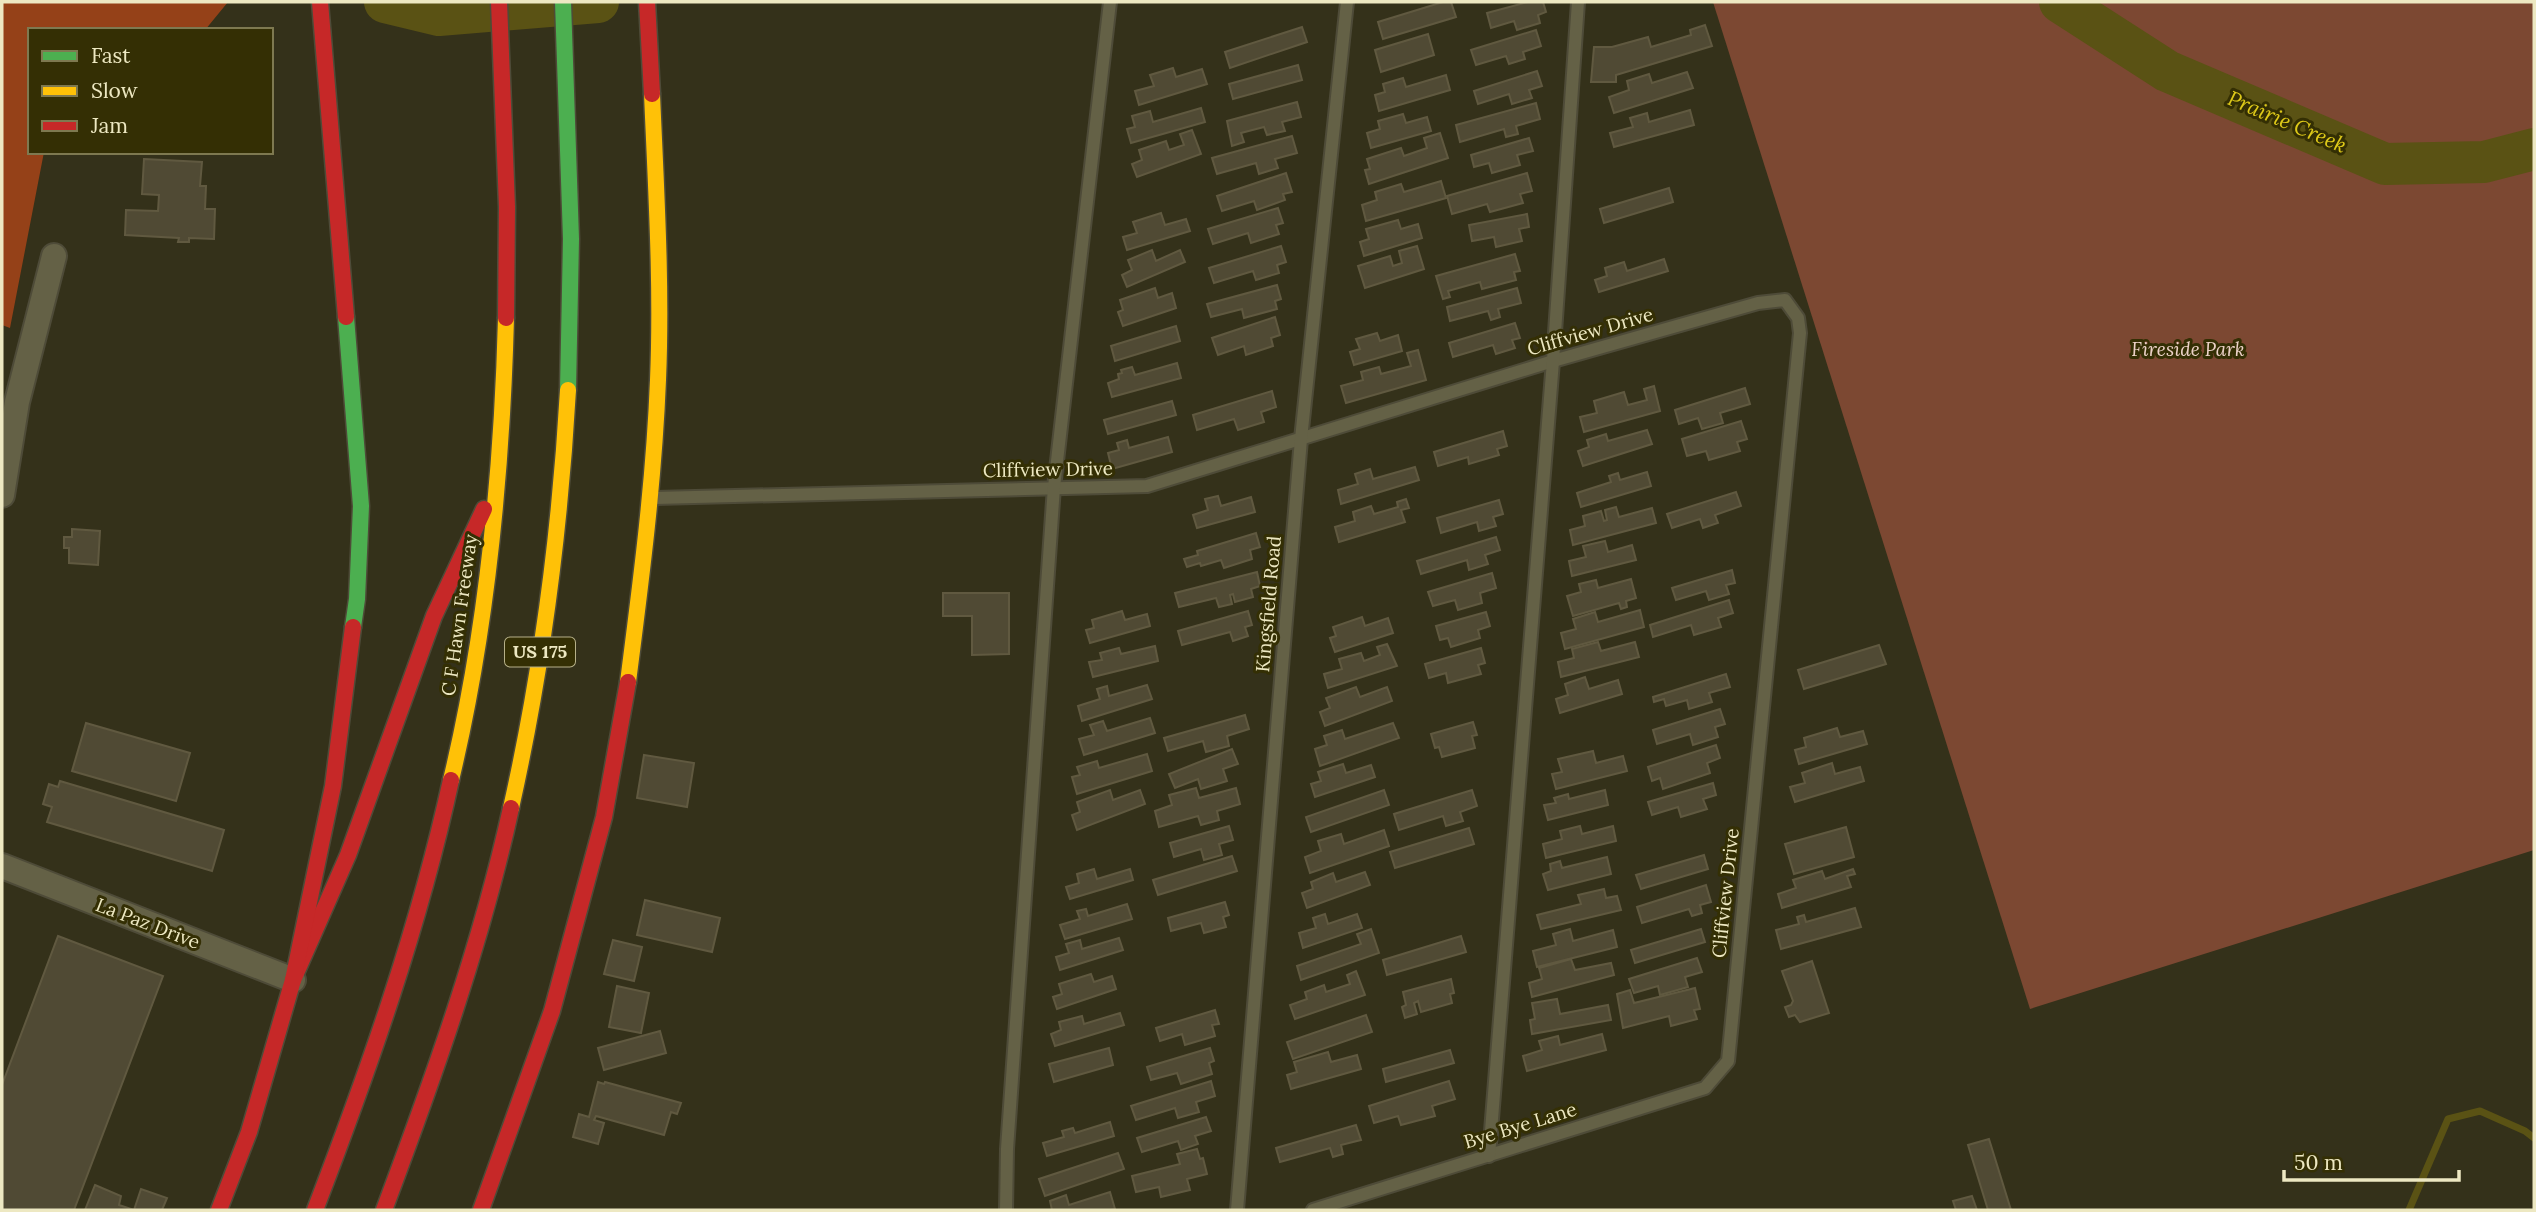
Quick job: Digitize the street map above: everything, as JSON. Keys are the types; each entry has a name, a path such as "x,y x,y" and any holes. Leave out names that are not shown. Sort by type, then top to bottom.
{"main road":[{"path":"219,1210 249,1132 293,980 333,786 357,599 361,506 320,2"},
{"name":"C F Hawn Freeway","path":"315,1210 365,1077 405,958 440,828 468,708 487,576 506,329 506,200 499,2"},
{"name":"US 175","path":"384,1210 432,1079 470,958 505,832 533,701 552,580 564,453 570,320 570,189 563,2"},
{"path":"481,1210 552,1012 604,817 625,713 651,498 658,379 659,242 647,2"},
{"path":"293,980 348,855 434,617 496,482"}],"street":[{"path":"2,495 17,402 54,256"},
{"name":"La Paz Drive","path":"2,866 293,980"}],"lane":[{"path":"1006,1210 1008,1135 1054,487 1110,2"},
{"name":"Kingsfield Road","path":"1237,1210 1301,439 1347,2"},
{"path":"1489,1156 1553,361 1578,2"},
{"name":"Cliffview Drive","path":"651,498 1147,486 1553,361 1772,300 1785,300 1798,318 1800,333 1728,1061"},
{"name":"Bye Bye Lane","path":"1313,1210 1705,1088 1728,1061"}],"green space":[{"name":"Fireside Park","path":"1713,2 2534,2 2534,850 2030,1009"}],"shaded area":[{"path":"2,2 228,2 207,28 28,28 28,154 44,154 10,328 2,325"}],"building":[{"path":"1443,2 1451,2 1456,17 1383,39 1378,22"},
{"path":"1528,2 1543,2 1546,12 1538,15 1540,23 1517,30 1514,21 1491,28 1487,13"},
{"path":"1705,25 1712,46 1616,75 1616,82 1591,82 1594,47 1612,47 1648,37 1651,47 1691,35 1690,30"},
{"path":"1302,27 1307,42 1230,68 1225,52"},
{"path":"1536,30 1541,46 1523,52 1525,59 1509,64 1506,56 1476,65 1471,50"},
{"path":"1428,34 1434,55 1381,72 1375,50"},
{"path":"1298,65 1302,80 1233,99 1229,84"},
{"path":"1173,68 1176,77 1202,69 1207,84 1139,105 1135,91 1154,86 1150,75"},
{"path":"1537,71 1542,86 1529,90 1532,98 1512,104 1509,94 1478,104 1474,91"},
{"path":"1687,72 1693,88 1614,113 1609,97 1629,90 1627,81 1649,74 1652,83"},
{"path":"1446,75 1450,90 1379,111 1375,95 1385,92 1383,84 1403,78 1406,87"},
{"path":"1297,102 1301,117 1282,122 1285,131 1267,135 1264,127 1241,133 1244,142 1232,146 1227,121"},
{"path":"1536,103 1540,119 1516,126 1518,134 1506,137 1504,129 1460,142 1456,125"},
{"path":"1201,108 1205,122 1131,143 1127,129 1135,127 1132,116 1150,111 1153,122"},
{"path":"1690,110 1694,125 1614,147 1610,133 1633,127 1630,118 1647,113 1649,122"},
{"path":"1403,114 1406,123 1427,117 1431,131 1371,148 1367,133 1380,129 1378,121"},
{"path":"1192,130 1201,154 1137,177 1132,164 1142,160 1139,150 1166,141 1169,150 1184,145 1180,134"},
{"path":"1440,133 1448,158 1369,184 1365,170 1370,169 1367,159 1401,148 1404,156 1427,148 1424,138"},
{"path":"1292,136 1297,153 1275,159 1278,168 1259,174 1256,163 1217,174 1212,158"},
{"path":"1529,138 1533,151 1517,155 1520,165 1492,173 1489,163 1474,167 1471,155"},
{"path":"144,159 202,162 200,186 206,186 205,209 215,209 214,239 189,238 189,242 178,242 179,238 125,235 126,210 158,211 159,195 142,194"},
{"path":"1286,173 1292,192 1283,194 1285,200 1257,210 1254,201 1222,211 1217,196"},
{"path":"1527,173 1532,191 1520,194 1523,203 1490,212 1487,204 1452,214 1447,196"},
{"path":"1441,181 1446,198 1366,221 1362,205 1377,200 1375,192 1401,184 1404,192"},
{"path":"1669,188 1673,202 1604,223 1600,209"},
{"path":"1278,208 1283,223 1276,225 1279,234 1251,243 1248,233 1213,244 1208,229"},
{"path":"1161,213 1165,225 1186,219 1190,231 1127,250 1123,237 1137,233 1133,222"},
{"path":"1527,214 1529,227 1519,229 1522,241 1496,247 1494,237 1472,241 1469,225"},
{"path":"1398,220 1401,229 1418,224 1422,238 1364,256 1360,242 1369,239 1366,229"},
{"path":"1281,246 1286,262 1277,265 1279,273 1256,280 1253,271 1214,283 1209,268"},
{"path":"1417,246 1424,269 1365,288 1358,266 1390,256 1393,266 1402,263 1399,251"},
{"path":"1152,250 1156,261 1180,250 1185,262 1127,287 1122,275 1132,270 1128,260"},
{"path":"1515,254 1520,271 1514,272 1516,280 1482,289 1480,282 1448,291 1450,297 1443,299 1436,276"},
{"path":"1664,259 1668,271 1599,292 1595,280 1607,276 1605,268 1624,262 1627,271"},
{"path":"1277,285 1281,299 1275,301 1277,309 1244,318 1242,309 1211,317 1207,304"},
{"path":"1155,288 1158,298 1172,293 1176,308 1123,326 1118,312 1123,310 1120,300"},
{"path":"1517,288 1521,303 1498,309 1500,317 1491,320 1488,311 1450,321 1447,307"},
{"path":"1275,317 1280,335 1271,338 1273,346 1246,355 1244,346 1218,355 1212,338"},
{"path":"1515,323 1520,338 1512,340 1515,348 1496,354 1493,345 1453,357 1449,343"},
{"path":"1176,326 1180,341 1115,361 1111,346"},
{"path":"1377,333 1380,341 1398,335 1402,351 1354,365 1350,352 1360,349 1356,339"},
{"path":"1418,350 1426,380 1346,403 1341,386 1363,380 1361,372 1379,367 1381,374 1411,366 1407,353"},
{"path":"1177,363 1181,378 1112,397 1108,383 1119,379 1121,370 1132,367 1135,375"},
{"path":"1654,386 1660,411 1584,432 1580,417 1597,413 1594,401 1624,392 1628,405 1647,400 1644,389"},
{"path":"1745,388 1750,404 1720,413 1723,423 1702,429 1698,418 1679,424 1675,410"},
{"path":"1272,391 1276,407 1261,412 1264,422 1238,430 1234,419 1197,430 1193,415"},
{"path":"1172,401 1176,415 1108,434 1104,420"},
{"path":"1741,421 1747,439 1737,442 1740,451 1709,460 1706,451 1687,456 1682,439"},
{"path":"1647,430 1652,444 1583,466 1578,451 1589,447 1587,440 1606,434 1608,441"},
{"path":"1503,431 1507,446 1497,449 1499,455 1469,464 1468,457 1438,466 1434,452"},
{"path":"1168,437 1172,452 1112,469 1108,453 1119,450 1117,443 1127,440 1129,448"},
{"path":"1415,467 1419,480 1341,504 1338,490 1358,484 1355,474 1370,469 1373,479"},
{"path":"1647,472 1651,486 1581,507 1577,493 1611,482 1609,476 1618,473 1620,480"},
{"path":"1736,492 1741,506 1715,515 1718,523 1703,528 1700,519 1672,528 1667,514"},
{"path":"1218,496 1221,506 1251,497 1255,512 1197,528 1193,515 1208,510 1205,499"},
{"path":"1406,499 1409,508 1401,510 1405,522 1339,542 1335,527 1355,521 1353,512 1371,506 1374,514 1398,507 1397,502"},
{"path":"1499,500 1503,514 1493,517 1496,526 1479,531 1477,522 1441,533 1437,518"},
{"path":"1616,507 1619,517 1652,508 1656,523 1573,545 1570,530 1585,526 1583,516 1601,511 1604,521 1607,520 1605,510"},
{"path":"72,529 100,531 98,565 69,563 69,548 64,548 64,537 72,537"},
{"path":"1256,533 1260,547 1250,550 1252,559 1224,568 1221,560 1187,567 1184,559 1198,555 1197,551"},
{"path":"1496,537 1500,550 1485,555 1488,564 1469,570 1467,560 1421,574 1417,561"},
{"path":"1605,541 1608,552 1632,545 1636,560 1572,576 1569,561 1586,557 1583,546"},
{"path":"1732,570 1735,583 1726,585 1729,594 1709,600 1706,591 1676,600 1672,588"},
{"path":"1257,572 1260,586 1251,589 1253,597 1235,602 1233,594 1230,595 1232,604 1219,607 1216,598 1179,607 1175,593"},
{"path":"1492,573 1496,588 1480,593 1482,603 1458,610 1455,600 1433,606 1428,592"},
{"path":"1631,579 1636,598 1626,601 1627,607 1621,609 1619,603 1573,616 1567,596 1581,592 1579,584 1596,580 1598,588"},
{"path":"943,593 1009,593 1009,654 972,655 972,616 943,616"},
{"path":"1729,600 1733,613 1718,618 1721,627 1694,635 1691,625 1653,637 1650,625"},
{"path":"1640,610 1644,627 1565,649 1561,633 1576,629 1573,619 1595,612 1598,622"},
{"path":"1122,611 1125,620 1147,614 1150,626 1090,643 1086,630 1094,628 1092,620"},
{"path":"1248,611 1252,625 1245,627 1248,636 1233,641 1230,632 1182,645 1178,631"},
{"path":"1486,612 1490,626 1478,630 1480,638 1451,647 1448,638 1440,640 1436,626"},
{"path":"1362,617 1365,626 1388,618 1393,633 1335,652 1330,638 1336,636 1333,627"},
{"path":"1598,642 1601,651 1635,642 1639,657 1561,677 1558,662 1574,658 1572,649"},
{"path":"1387,644 1397,666 1328,688 1324,674 1342,669 1339,659 1361,653 1364,661 1380,655 1377,647"},
{"path":"1879,645 1886,664 1804,689 1798,670"},
{"path":"1155,646 1158,661 1093,677 1089,662 1102,660 1100,653 1119,648 1121,654"},
{"path":"1481,648 1485,663 1478,665 1481,674 1448,683 1446,673 1429,678 1425,664"},
{"path":"1726,674 1730,687 1709,693 1712,702 1689,709 1687,700 1666,706 1664,699 1654,702 1653,697"},
{"path":"1585,677 1589,689 1618,680 1622,694 1560,713 1556,699 1568,695 1565,684"},
{"path":"1147,685 1152,699 1082,721 1078,706 1100,699 1097,689 1107,686 1109,696"},
{"path":"1356,687 1360,697 1387,687 1392,701 1325,726 1320,712 1330,708 1326,698"},
{"path":"1720,709 1725,724 1715,727 1718,737 1693,745 1690,734 1657,744 1653,730"},
{"path":"1245,715 1249,729 1227,736 1229,746 1206,752 1203,741 1168,751 1164,738"},
{"path":"1150,718 1155,733 1084,755 1079,739 1094,735 1090,725 1103,721 1107,731"},
{"path":"1473,722 1477,735 1472,736 1475,748 1442,757 1439,747 1435,748 1431,734"},
{"path":"86,723 190,753 176,801 72,771"},
{"path":"1393,723 1399,738 1320,766 1315,749 1327,745 1324,736 1342,730 1345,739"},
{"path":"1837,728 1840,737 1863,731 1867,744 1799,764 1795,750 1806,747 1804,738"},
{"path":"1716,745 1720,758 1707,763 1710,773 1663,789 1660,778 1652,781 1648,767"},
{"path":"1232,749 1238,764 1223,769 1227,781 1201,789 1198,779 1175,788 1169,774"},
{"path":"1593,751 1596,763 1623,756 1627,771 1556,789 1552,774 1562,772 1558,759"},
{"path":"1147,754 1152,771 1077,794 1072,777 1080,775 1077,767 1097,761 1099,768"},
{"path":"644,755 694,763 687,807 637,798"},
{"path":"1832,763 1835,774 1860,767 1864,781 1795,802 1790,787 1805,783 1802,773"},
{"path":"1343,764 1346,773 1371,765 1375,777 1315,797 1311,784 1321,781 1318,772"},
{"path":"60,781 224,830 212,871 47,822 52,807 43,804 49,784 58,787"},
{"path":"1713,783 1716,795 1703,799 1707,809 1681,817 1678,807 1652,815 1648,802"},
{"path":"1196,788 1199,798 1236,788 1240,804 1217,811 1219,820 1201,825 1198,816 1159,827 1155,811 1172,805 1169,795"},
{"path":"1110,790 1113,800 1140,790 1145,804 1077,830 1072,815 1080,812 1077,802"},
{"path":"1384,790 1389,805 1311,832 1306,817"},
{"path":"1472,790 1477,806 1460,812 1463,821 1446,826 1443,816 1399,830 1394,814"},
{"path":"1605,790 1608,805 1548,820 1544,805 1556,803 1554,798 1568,794 1569,799"},
{"path":"1229,826 1233,840 1219,844 1222,855 1204,860 1201,849 1174,857 1170,843"},
{"path":"1580,826 1582,834 1613,826 1616,841 1546,858 1543,844 1562,839 1560,831"},
{"path":"1846,827 1854,857 1794,874 1785,844"},
{"path":"1469,828 1474,844 1395,868 1390,852"},
{"path":"1384,830 1389,846 1310,873 1305,857 1321,851 1318,841 1341,834 1344,844"},
{"path":"1704,855 1708,869 1641,889 1636,875"},
{"path":"1232,856 1237,871 1158,895 1153,880"},
{"path":"1607,857 1611,874 1548,890 1543,874 1551,871 1550,864 1560,861 1562,868"},
{"path":"1094,869 1097,879 1130,869 1133,880 1070,899 1066,887 1079,883 1077,874"},
{"path":"1853,869 1855,874 1847,876 1851,887 1782,908 1778,894 1796,888 1793,880 1822,871 1825,879"},
{"path":"1365,872 1370,885 1307,908 1302,893 1313,889 1311,882 1333,873 1336,882"},
{"path":"1706,885 1711,902 1700,905 1702,913 1692,916 1689,909 1642,923 1637,907"},
{"path":"1604,889 1606,898 1617,896 1621,910 1541,929 1537,915 1581,904 1578,895"},
{"path":"645,900 720,918 712,952 637,935"},
{"path":"1225,902 1229,915 1223,917 1226,927 1204,933 1201,923 1171,931 1168,918"},
{"path":"1127,904 1132,919 1065,939 1060,925 1080,919 1077,911 1086,909 1088,916"},
{"path":"1855,908 1861,927 1781,949 1776,930 1799,924 1797,917 1804,915 1806,922"},
{"path":"1325,914 1328,924 1357,914 1362,928 1303,948 1299,933 1316,928 1313,918"},
{"path":"1371,929 1379,953 1301,980 1297,966 1361,944 1357,934"},
{"path":"1570,929 1573,941 1613,930 1617,947 1537,967 1533,951 1556,945 1553,934"},
{"path":"1701,929 1705,942 1635,963 1631,950"},
{"path":"58,936 163,976 74,1210 2,1210 2,1085"},
{"path":"1461,936 1466,952 1387,975 1383,960"},
{"path":"1119,938 1123,950 1060,970 1056,957 1069,953 1066,944 1080,940 1082,949"},
{"path":"613,940 642,947 634,981 604,974"},
{"path":"1697,958 1702,972 1685,977 1688,987 1660,995 1658,986 1634,993 1629,979"},
{"path":"1571,959 1575,970 1611,963 1614,975 1532,997 1529,983 1542,979 1539,968"},
{"path":"1812,961 1829,1013 1800,1022 1795,1015 1789,1017 1785,1007 1793,1001 1782,971"},
{"path":"1356,971 1365,995 1295,1019 1290,1005 1307,999 1305,992 1324,985 1326,992 1350,984 1347,975"},
{"path":"1091,974 1094,982 1112,976 1116,989 1057,1009 1053,997 1062,994 1059,984"},
{"path":"1451,979 1454,993 1450,994 1452,1003 1421,1012 1418,1001 1414,1003 1417,1014 1405,1018 1402,1007 1406,1005 1403,992"},
{"path":"617,986 649,993 641,1033 609,1027"},
{"path":"1695,988 1700,1009 1694,1010 1697,1019 1671,1026 1669,1016 1623,1028 1617,994 1630,990 1634,1003"},
{"path":"1557,999 1560,1014 1608,1005 1611,1020 1532,1034 1530,1020 1535,1019 1532,1003"},
{"path":"1215,1010 1219,1024 1212,1025 1215,1036 1185,1045 1182,1034 1160,1041 1156,1028"},
{"path":"1120,1013 1124,1025 1055,1046 1051,1034 1061,1030 1059,1022 1082,1016 1084,1024"},
{"path":"1366,1015 1372,1032 1293,1059 1287,1042"},
{"path":"660,1031 666,1053 604,1070 598,1048"},
{"path":"1602,1034 1606,1050 1527,1071 1523,1056 1542,1050 1539,1041 1558,1036 1560,1045"},
{"path":"1109,1048 1113,1065 1054,1082 1049,1064"},
{"path":"1210,1048 1214,1061 1209,1063 1212,1074 1181,1084 1177,1073 1151,1080 1147,1067"},
{"path":"1450,1050 1454,1063 1386,1082 1383,1069"},
{"path":"1328,1052 1331,1062 1357,1055 1361,1069 1291,1089 1287,1075 1297,1072 1294,1062"},
{"path":"1211,1081 1215,1096 1196,1102 1199,1112 1178,1118 1175,1108 1136,1120 1131,1106"},
{"path":"1449,1081 1455,1099 1432,1106 1435,1116 1401,1125 1398,1116 1374,1123 1369,1106"},
{"path":"598,1082 681,1103 677,1114 671,1112 664,1135 596,1116 594,1120 604,1123 598,1144 573,1137 579,1114 589,1117"},
{"path":"1206,1117 1211,1131 1195,1136 1198,1144 1181,1150 1178,1141 1142,1152 1137,1138"},
{"path":"1110,1122 1114,1136 1047,1156 1043,1143 1064,1137 1062,1131 1073,1128 1075,1133"},
{"path":"1356,1125 1361,1140 1341,1145 1343,1154 1333,1157 1330,1148 1280,1162 1276,1148"},
{"path":"1989,1139 2011,1210 1988,1210 1968,1145"},
{"path":"1197,1149 1200,1159 1203,1158 1207,1174 1187,1179 1190,1190 1161,1197 1159,1187 1136,1192 1132,1176 1180,1164 1177,1154"},
{"path":"1118,1153 1124,1169 1045,1196 1039,1179"},
{"path":"95,1185 121,1196 119,1205 134,1210 85,1210"},
{"path":"141,1189 167,1198 162,1210 134,1210"},
{"path":"1110,1192 1115,1209 1110,1210 1052,1210 1050,1201 1066,1195 1069,1205"},
{"path":"1972,1196 1977,1210 1956,1210 1953,1201"}],"waterway":[{"name":"Prairie Creek","path":"385,2 439,15 598,2"},
{"name":"Prairie Creek","path":"2060,2 2167,71 2385,164 2484,162 2534,149"},
{"path":"2409,1210 2448,1119 2480,1111 2525,1131 2534,1138"}],"traffic: fast":[{"path":"563,2 571,239 568,390"},
{"path":"346,317 361,506 357,599 353,627"}],"traffic: slow":[{"path":"628,682 650,494 658,380 659,273 652,94"},
{"path":"451,780 474,666 490,551 501,434 506,318"},
{"path":"511,808 541,652 555,548 568,390"}],"traffic: jam":[{"path":"320,2 346,317"},
{"path":"499,2 507,207 506,318"},
{"path":"647,2 652,94"},
{"path":"293,980 348,855 434,616 484,509"},
{"path":"219,1210 249,1132 293,980 333,786 353,627"},
{"path":"481,1210 552,1011 604,817 628,682"},
{"path":"315,1210 391,997 424,889 451,780"},
{"path":"384,1210 471,961 511,808"}]}
